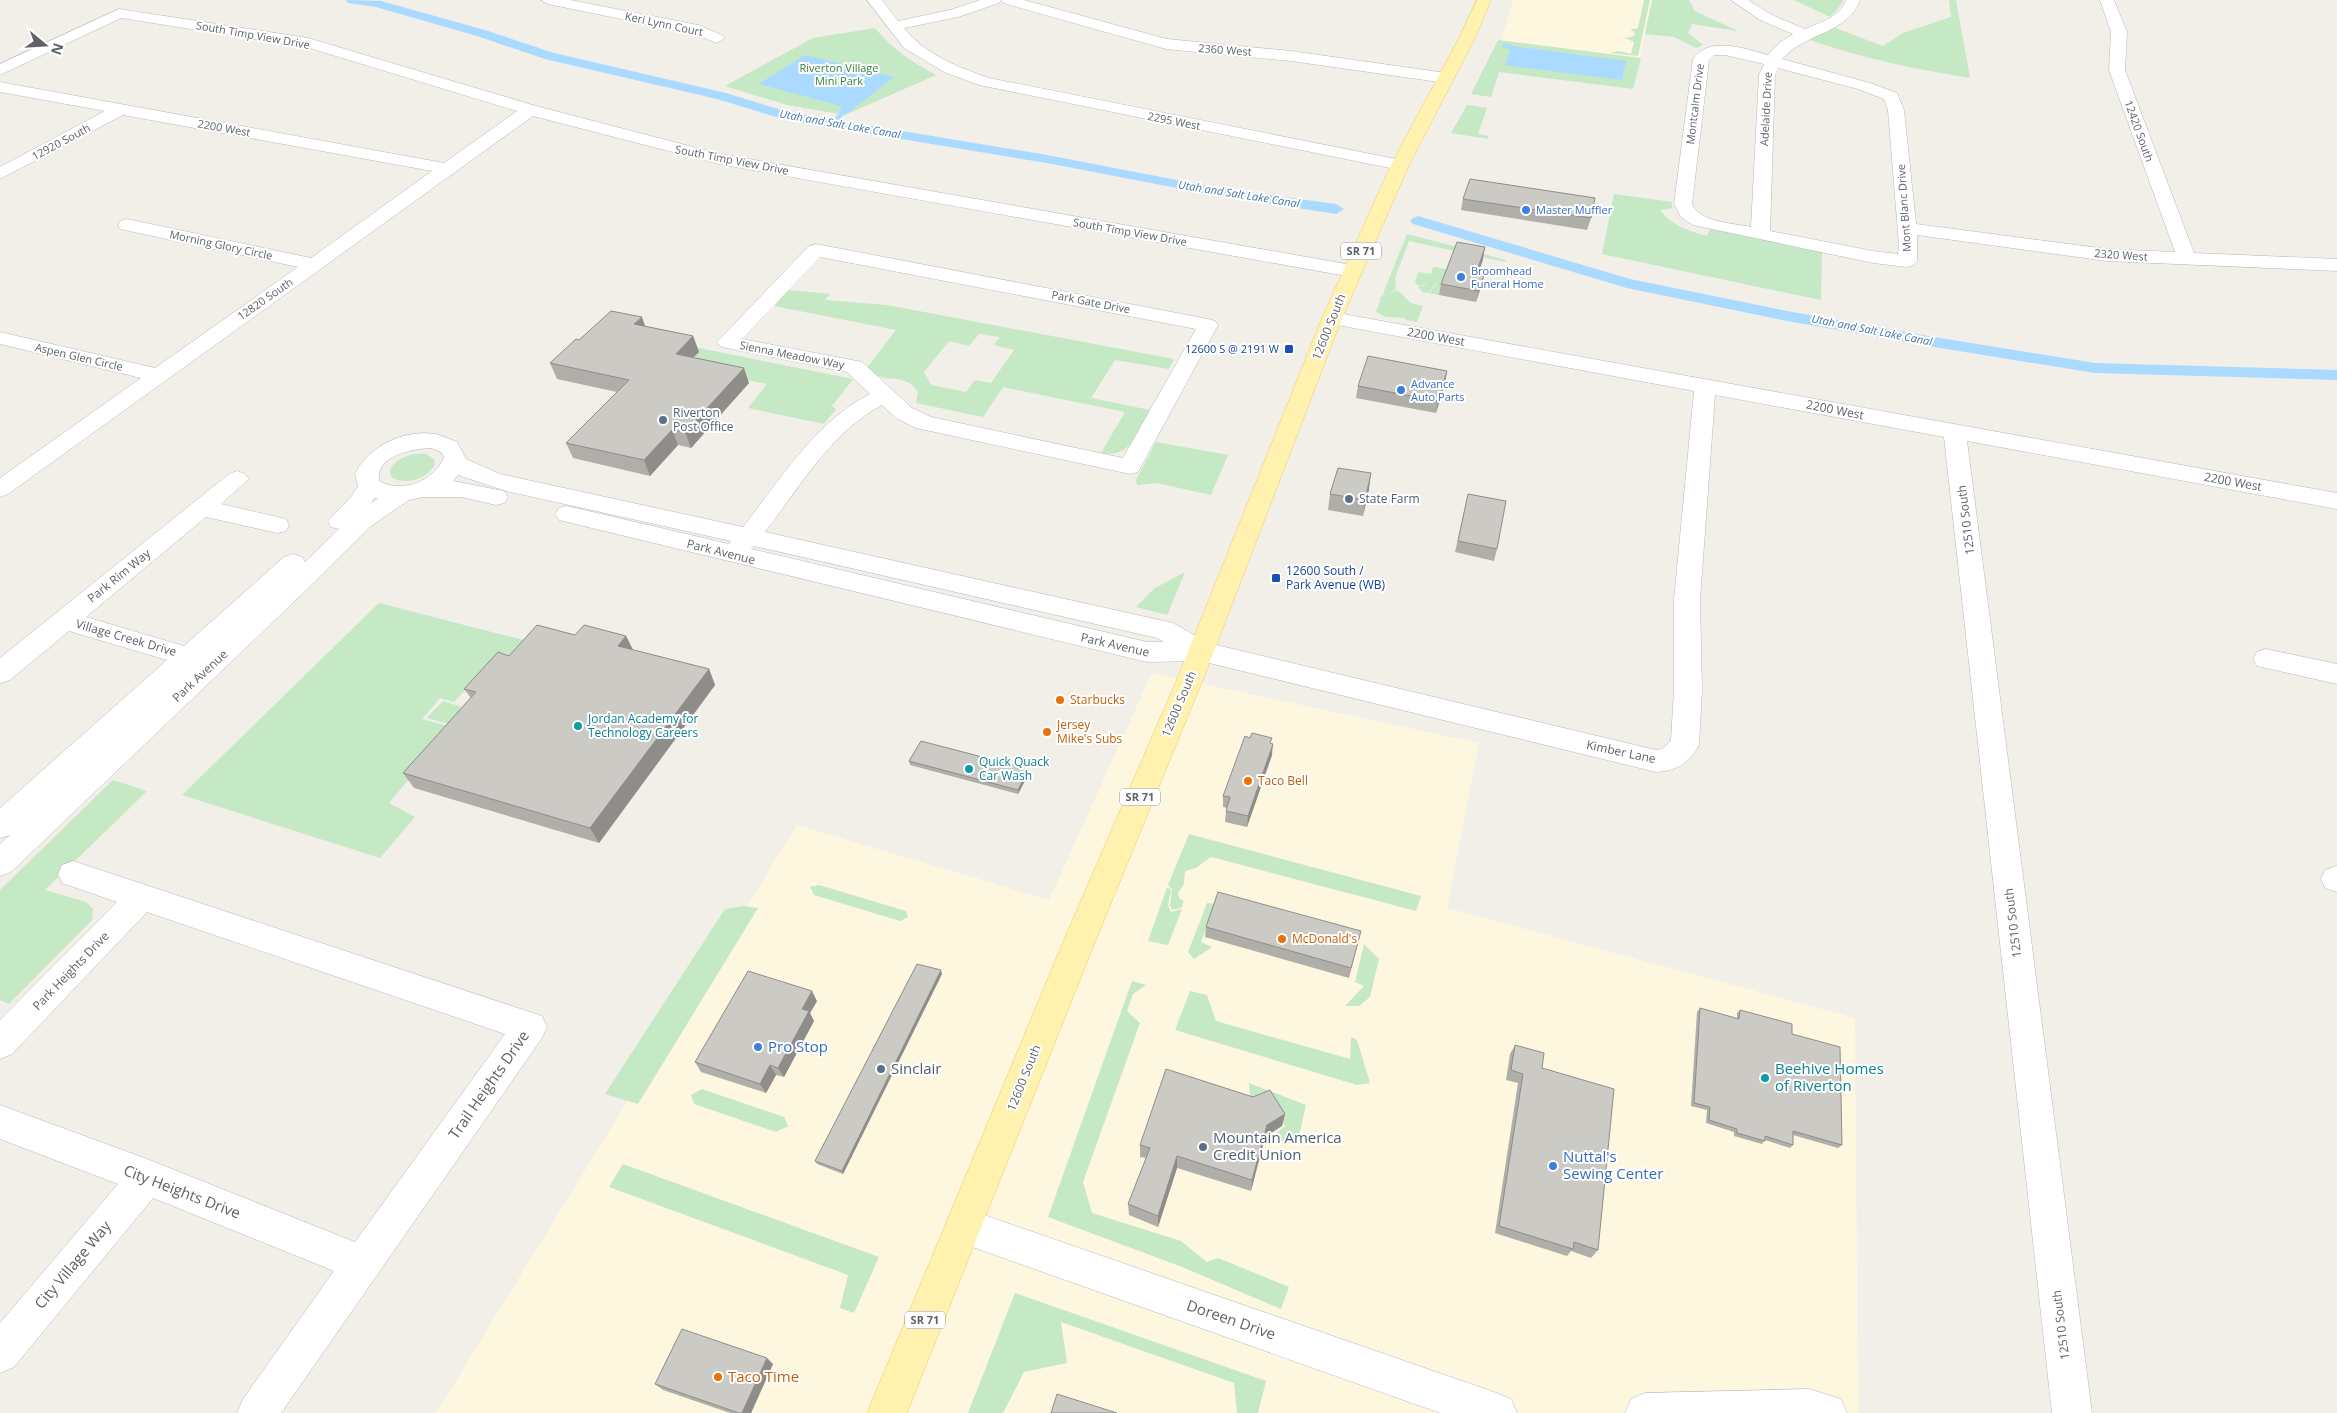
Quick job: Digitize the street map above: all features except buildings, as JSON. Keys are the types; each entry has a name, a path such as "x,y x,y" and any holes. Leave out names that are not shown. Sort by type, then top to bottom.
{"main road":[{"name":"12600 South","path":"886,1413 1079,942 1201,651 1332,318 1400,165 1468,38 1484,0"}],"street":[{"name":"Keri Lynn Court","path":"548,0 698,30 717,38"},
{"path":"610,12 631,0"},
{"name":"2295 West","path":"874,0 884,10 909,45 950,70 986,82 1027,92 1400,165"},
{"path":"894,26 953,14 994,0"},
{"name":"2360 West","path":"1008,0 1172,45 1292,56 1446,78"},
{"path":"1738,0 1765,18 1805,34"},
{"name":"Adelaide Drive","path":"1760,234 1767,75 1771,61 1782,47 1805,34 1841,18 1849,11 1853,0"},
{"name":"12420 South","path":"2107,0 2119,32 2117,70 2187,259"},
{"name":"South Timp View Drive","path":"0,70 120,13 308,43 530,110 719,159 1352,271"},
{"name":"Montcalm Drive","path":"1695,218 1686,212 1683,204 1702,56 1710,51 1724,50 1771,61"},
{"name":"Mont Blanc Drive","path":"1695,218 1714,225 1873,257 1907,260 1909,245 1896,110 1891,96 1864,86 1771,61"},
{"name":"2200 West","path":"0,87 448,169"},
{"name":"12920 South","path":"0,174 121,109"},
{"name":"12820 South","path":"0,489 530,110"},
{"name":"Morning Glory Circle","path":"127,225 314,264"},
{"name":"2320 West","path":"1907,228 2060,250 2187,259 2337,265"},
{"name":"Sienna Meadow Way","path":"816,250 727,342 854,367 904,413 924,423 1130,467"},
{"name":"Park Gate Drive","path":"816,250 1208,324 1130,467"},
{"name":"2200 West","path":"1332,318 2337,501"},
{"name":"Aspen Glen Circle","path":"0,338 158,375"},
{"name":"Kimber Lane","path":"1201,651 1572,742 1656,761 1669,760 1685,745 1688,690 1687,600 1705,386"},
{"path":"741,546 831,431 857,409 884,396"},
{"name":"12510 South","path":"1956,432 2072,1413"},
{"name":"Park Avenue","path":"0,863 292,589 362,520 413,491 444,477 454,462 453,452 442,443 422,441 404,444 383,454 374,462 367,476 370,486 378,491 389,494 413,491 440,487 466,490 741,546"},
{"name":"Park Avenue","path":"454,462 466,471 488,479 1153,654 1201,651"},
{"name":"Park Rim Way","path":"0,673 237,479"},
{"name":"Park Avenue","path":"0,826 351,511 370,486"},
{"path":"202,508 277,525"},
{"name":"Village Creek Drive","path":"64,620 188,657"},
{"path":"2266,659 2337,674"},
{"name":"Trail Heights Drive","path":"73,874 530,1027 257,1413"},
{"name":"Park Heights Drive","path":"0,1043 141,898"},
{"name":"City Heights Drive","path":"0,1122 147,1177 363,1264"},
{"name":"City Village Way","path":"0,1353 147,1177"},
{"name":"Doreen Drive","path":"964,1226 1497,1413"},
{"path":"1644,1413 1809,1409 1827,1413"}],"shaded area":[{"path":"1513,0 1652,0 1640,58 1501,41"},
{"path":"1152,673 1479,743 1447,908 1855,1018 1858,1413 436,1413 797,825 1049,900"}],"green space":[{"path":"1644,0 1650,0 1638,56 1610,53 1618,51 1631,54 1634,42 1625,38 1634,36 1635,32 1630,30 1638,28"},
{"path":"1652,0 1689,0 1695,11 1738,31 1692,24 1688,33 1703,45 1696,48 1674,37 1645,34"},
{"path":"1794,0 1843,0 1830,17"},
{"path":"1949,0 1956,0 1970,78 1887,62 1807,39 1835,28 1883,46 1903,33 1951,17"},
{"name":"Riverton Village Mini Park","path":"875,28 903,54 936,75 845,115 787,105 725,86 813,38"},
{"path":"1498,40 1641,58 1633,89 1499,72 1491,97 1471,94"},
{"path":"1467,105 1487,108 1478,134 1488,136 1488,139 1451,133"},
{"path":"1614,194 1672,202 1672,208 1660,210 1665,216 1681,227 1707,236 1710,229 1822,252 1821,300 1602,254"},
{"path":"1407,234 1506,260 1505,262 1409,241 1395,278 1396,288 1389,294 1397,290 1411,303 1423,306 1417,322 1405,320 1405,318 1386,317 1376,312 1380,302 1384,302 1379,301 1382,295 1388,294 1383,294"},
{"path":"1433,267 1447,269 1439,295 1429,293 1437,284 1436,281 1436,284 1428,293 1422,292 1418,287 1425,285 1427,281 1419,286 1415,282 1418,272 1425,273 1425,277 1426,273 1431,274"},
{"path":"788,290 830,294 825,300 887,305 1174,359 1169,369 1115,360 1091,398 1150,410 1137,435 1127,448 1111,454 1101,453 1125,412 1003,387 983,417 916,403 918,392 911,384 902,380 879,376 866,369 896,330 774,306","holes":["979,334 1000,337 994,345 1014,350 991,383 975,380 966,392 931,385 924,372 949,341 969,346"]},
{"path":"689,346 853,379 832,406 836,409 824,424 748,408 767,384 671,364"},
{"path":"1156,442 1228,455 1211,495 1157,483 1137,485 1136,480"},
{"path":"426,454 434,459 435,464 427,474 409,481 397,480 391,477 390,469 397,461 411,455"},
{"path":"1185,572 1167,615 1136,607 1155,588"},
{"path":"379,603 527,641 485,686 473,682 454,702 440,698 422,719 447,726 438,744 389,803 415,817 380,858 182,795"},
{"path":"443,701 471,710 456,726 427,718"},
{"path":"113,780 147,791 45,890 86,902 93,909 92,920 9,1004 0,1000 0,890"},
{"path":"1189,834 1421,896 1416,911 1211,857 1196,868 1185,871 1184,884 1178,893 1180,899 1184,901 1181,908 1172,910 1170,905 1172,889 1168,885"},
{"path":"819,885 906,911 908,917 900,921 814,895 810,887"},
{"path":"1167,887 1171,890 1168,905 1171,912 1182,909 1168,945 1148,941"},
{"path":"1207,903 1215,904 1201,942 1212,947 1194,959 1188,952"},
{"path":"743,906 758,908 638,1104 605,1094 725,909"},
{"path":"1364,944 1379,959 1370,997 1359,1006 1345,1006 1364,986 1355,982"},
{"path":"1132,981 1146,985 1133,994 1127,1011 1140,1023 1083,1182 1092,1213 1181,1241 1207,1262 1218,1258 1289,1287 1281,1309 1182,1267 1048,1217"},
{"path":"1190,991 1207,995 1216,1021 1350,1059 1351,1037 1357,1040 1370,1083 1357,1085 1175,1030"},
{"path":"1249,1083 1306,1105 1297,1145 1270,1138 1285,1126 1270,1098 1251,1106"},
{"path":"702,1089 784,1117 788,1126 776,1132 694,1104 691,1095"},
{"path":"623,1164 879,1257 854,1313 840,1308 848,1275 609,1187"},
{"path":"1015,1293 1266,1381 1258,1413 1237,1413 1234,1383 1061,1322 1067,1363 1024,1372 1003,1413 968,1413"}],"water":[{"path":"1512,46 1626,61 1622,80 1505,65"},
{"path":"805,55 894,77 845,115 840,114 841,106 759,84"}],"waterway":[{"name":"Utah and Salt Lake Canal","path":"352,0 377,4 481,33 550,56 721,96 786,116 1047,159 1213,191 1336,209"},
{"path":"1504,46 1511,47"},
{"path":"832,123 842,114"},
{"name":"Utah and Salt Lake Canal","path":"1418,221 1627,283 1787,316 1934,342 2095,368 2337,375"}],"place":[{"name":"Master Muffler","path":"1526,210"},
{"name":"Broomhead Funeral Home","path":"1461,277"},
{"name":"12600 S @ 2191 W","path":"1289,349"},
{"name":"Advance Auto Parts","path":"1401,390"},
{"name":"Riverton Post Office","path":"663,420"},
{"name":"State Farm","path":"1349,499"},
{"name":"12600 South / Park Avenue (WB)","path":"1276,578"},
{"name":"Starbucks","path":"1060,700"},
{"name":"Jordan Academy for Technology Careers","path":"578,726"},
{"name":"Jersey Mike's Subs","path":"1047,732"},
{"name":"Quick Quack Car Wash","path":"969,769"},
{"name":"Taco Bell","path":"1248,781"},
{"name":"McDonald's","path":"1282,939"},
{"name":"Pro Stop","path":"758,1047"},
{"name":"Sinclair","path":"881,1069"},
{"name":"Beehive Homes of Riverton","path":"1765,1078"},
{"name":"Mountain America Credit Union","path":"1203,1147"},
{"name":"Nuttal's Sewing Center","path":"1553,1166"},
{"name":"Taco Time","path":"718,1377"}]}
